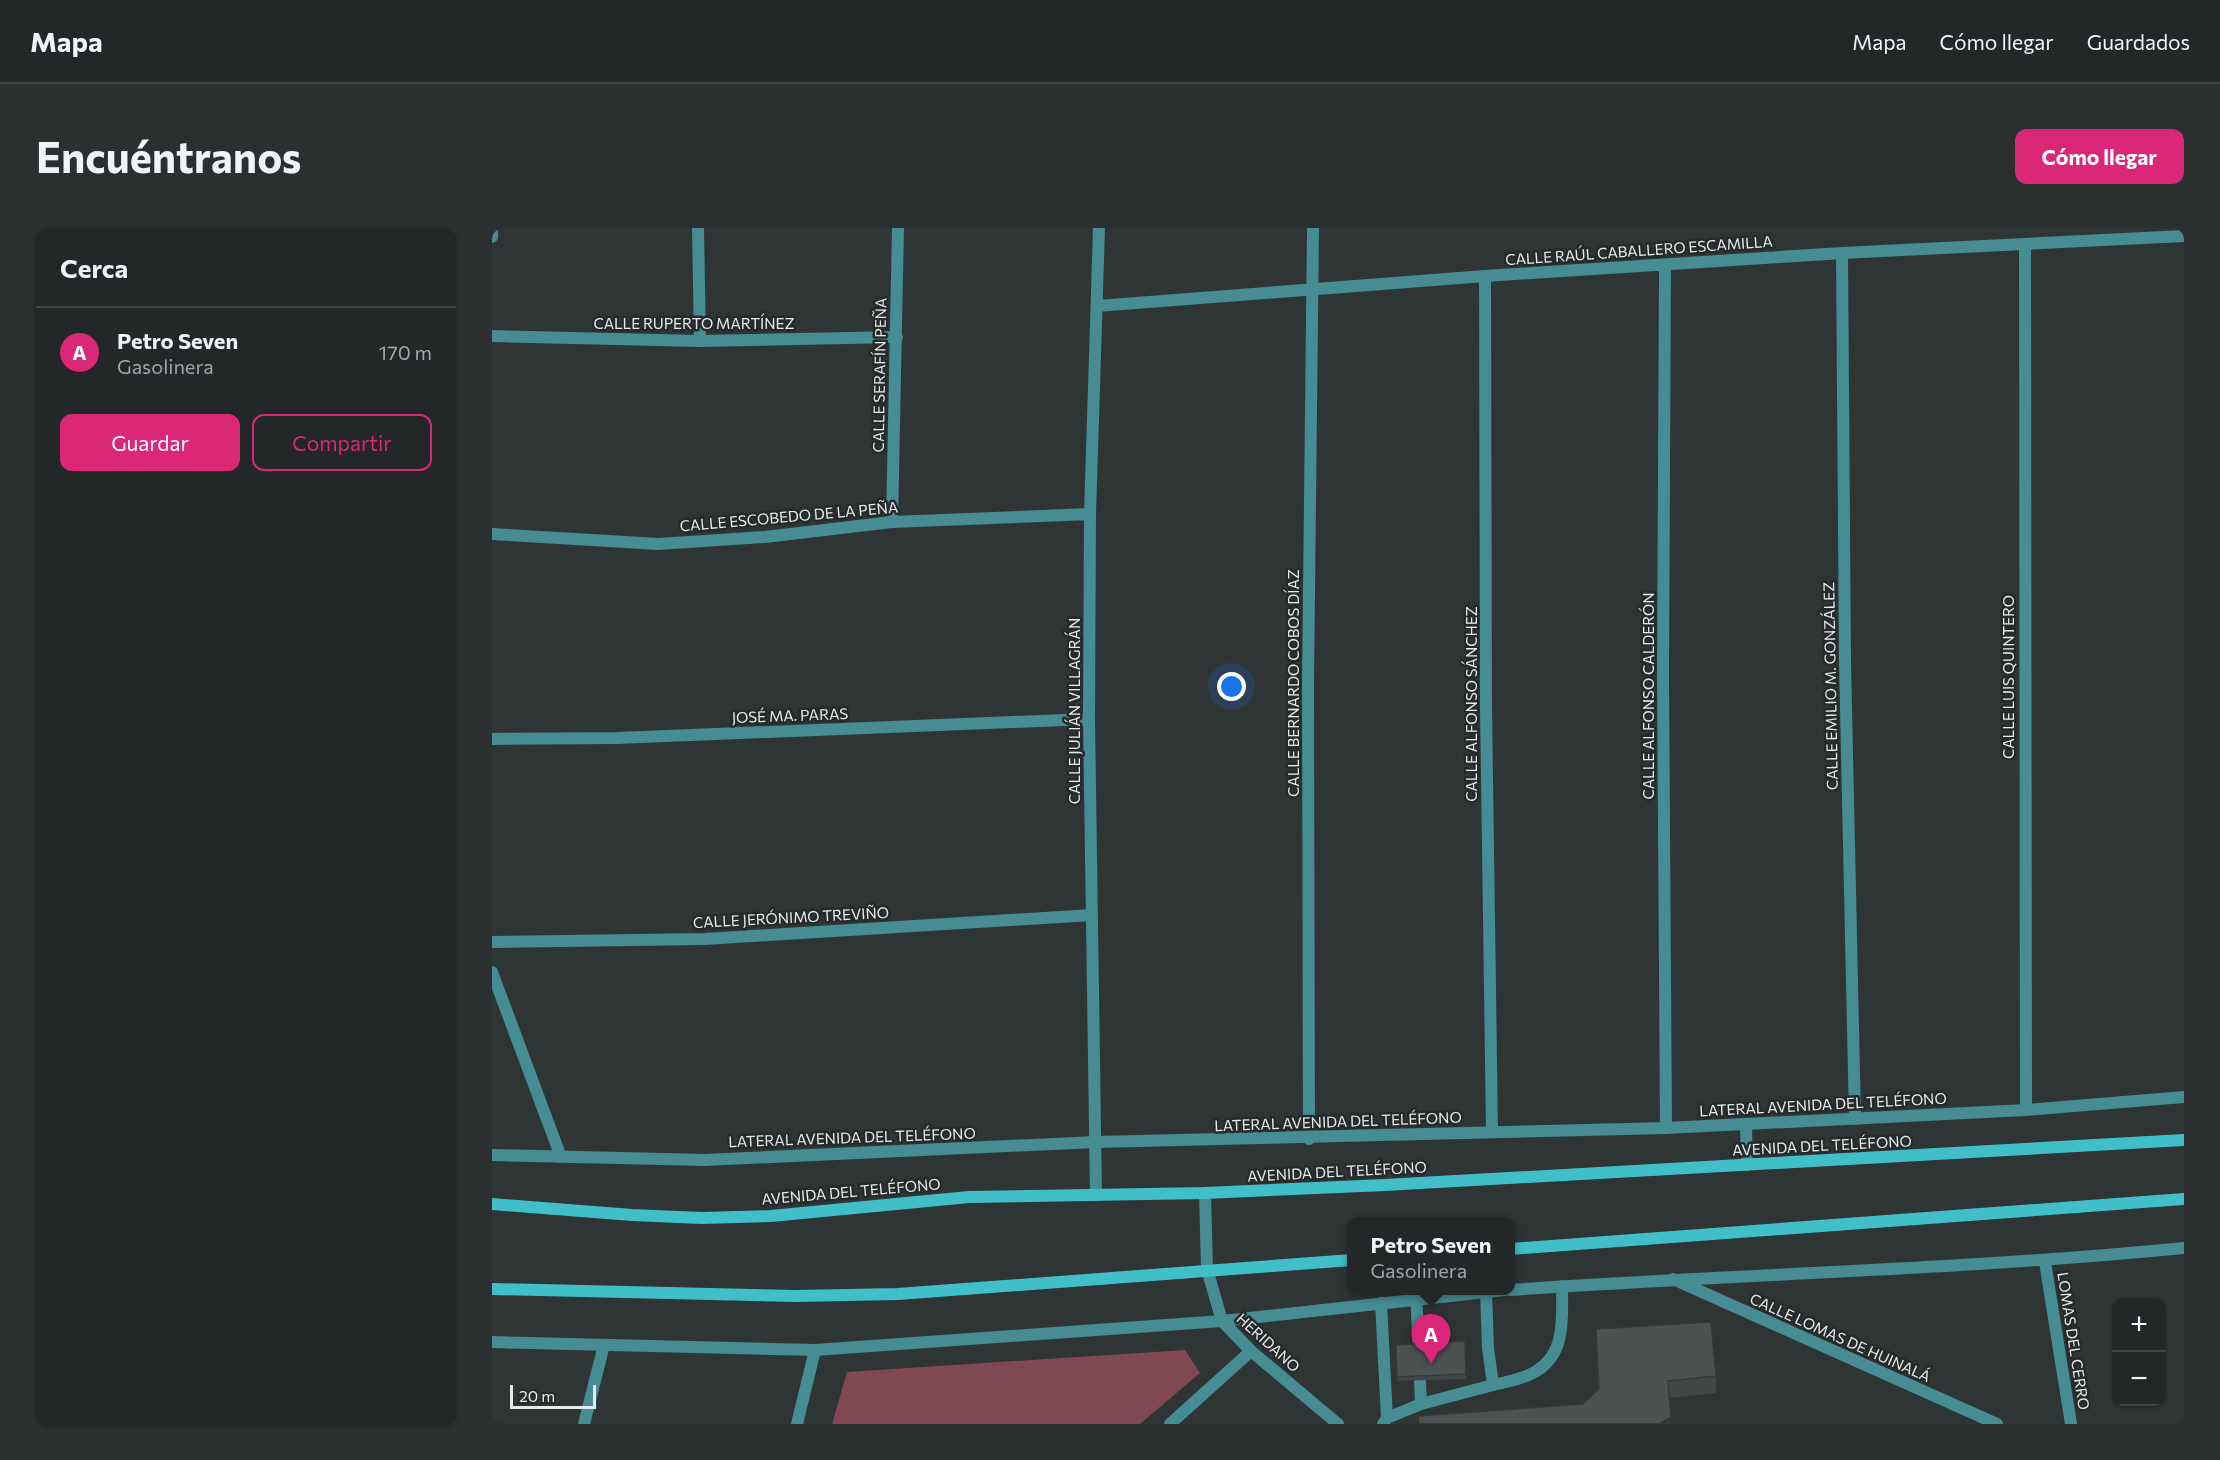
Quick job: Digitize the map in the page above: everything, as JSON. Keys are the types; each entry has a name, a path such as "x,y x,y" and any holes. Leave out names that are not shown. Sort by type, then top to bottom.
{"main road":[{"name":"AVENIDA DEL TELÉFONO","path":"492,1204 702,1218 771,1216 969,1197 1205,1193 2184,1140"},
{"path":"1515,1249 2184,1199"},
{"path":"492,1289 795,1296 898,1294 1207,1269 1347,1260"}],"street":[{"path":"492,228 492,237"},
{"path":"698,228 700,341"},
{"name":"CALLE SERAFÍN PEÑA","path":"892,522 898,228"},
{"name":"CALLE JULIÁN VILLAGRÁN","path":"1096,1195 1089,719 1090,514 1099,228"},
{"name":"CALLE BERNARDO COBOS DÍAZ","path":"1309,1139 1308,684 1312,228"},
{"name":"CALLE RAÚL CABALLERO ESCAMILLA","path":"1097,306 1485,276 1842,253 2184,236"},
{"name":"CALLE LUIS QUINTERO","path":"2025,245 2026,1110"},
{"name":"CALLE EMILIO M. GONZÁLEZ","path":"1842,253 1845,662 1856,1119"},
{"name":"CALLE ALFONSO CALDERÓN","path":"1665,265 1663,686 1666,1128"},
{"name":"CALLE ALFONSO SÁNCHEZ","path":"1485,276 1486,694 1492,1132"},
{"name":"CALLE RUPERTO MARTÍNEZ","path":"492,336 700,341 897,338"},
{"name":"CALLE ESCOBEDO DE LA PEÑA","path":"492,534 658,544 765,537 892,522 1090,514"},
{"name":"JOSÉ MA. PARAS","path":"492,739 617,738 1089,719"},
{"name":"CALLE JERÓNIMO TREVIÑO","path":"492,942 705,939 1092,915"},
{"path":"492,972 561,1157"},
{"name":"LATERAL AVENIDA DEL TELÉFONO","path":"492,1155 705,1160 1096,1142 1309,1139 1666,1128 2026,1110 2184,1097"},
{"path":"1746,1125 1747,1165"},
{"name":"HERIDANO","path":"1205,1193 1207,1269 1222,1321 1251,1351 1338,1424"},
{"path":"1515,1290 1672,1278 2045,1262 2184,1248"},
{"name":"LOMAS DEL CERRO","path":"2045,1262 2071,1424"},
{"name":"CALLE LOMAS DE HUINALÁ","path":"1672,1278 1996,1424"},
{"path":"1381,1303 1385,1421 1421,1404 1534,1373 1557,1350 1561,1339 1562,1286"},
{"path":"492,1342 815,1350 1222,1321 1381,1303 1412,1295"},
{"path":"1416,1295 1421,1404"},
{"path":"1486,1295 1488,1348 1493,1385"},
{"path":"584,1424 604,1345"},
{"path":"797,1424 815,1350"},
{"path":"1170,1424 1251,1351"}],"shaded area":[{"path":"1185,1350 1200,1373 1140,1424 832,1424 847,1372"}],"building":[{"path":"1711,1322 1716,1376 1668,1381 1671,1417 1659,1424 1419,1424 1418,1416 1583,1404 1599,1389 1596,1329"},
{"path":"1465,1341 1466,1374 1397,1377 1396,1345"}],"place":[{"name":"Petro Seven","path":"1431,1364"}]}
